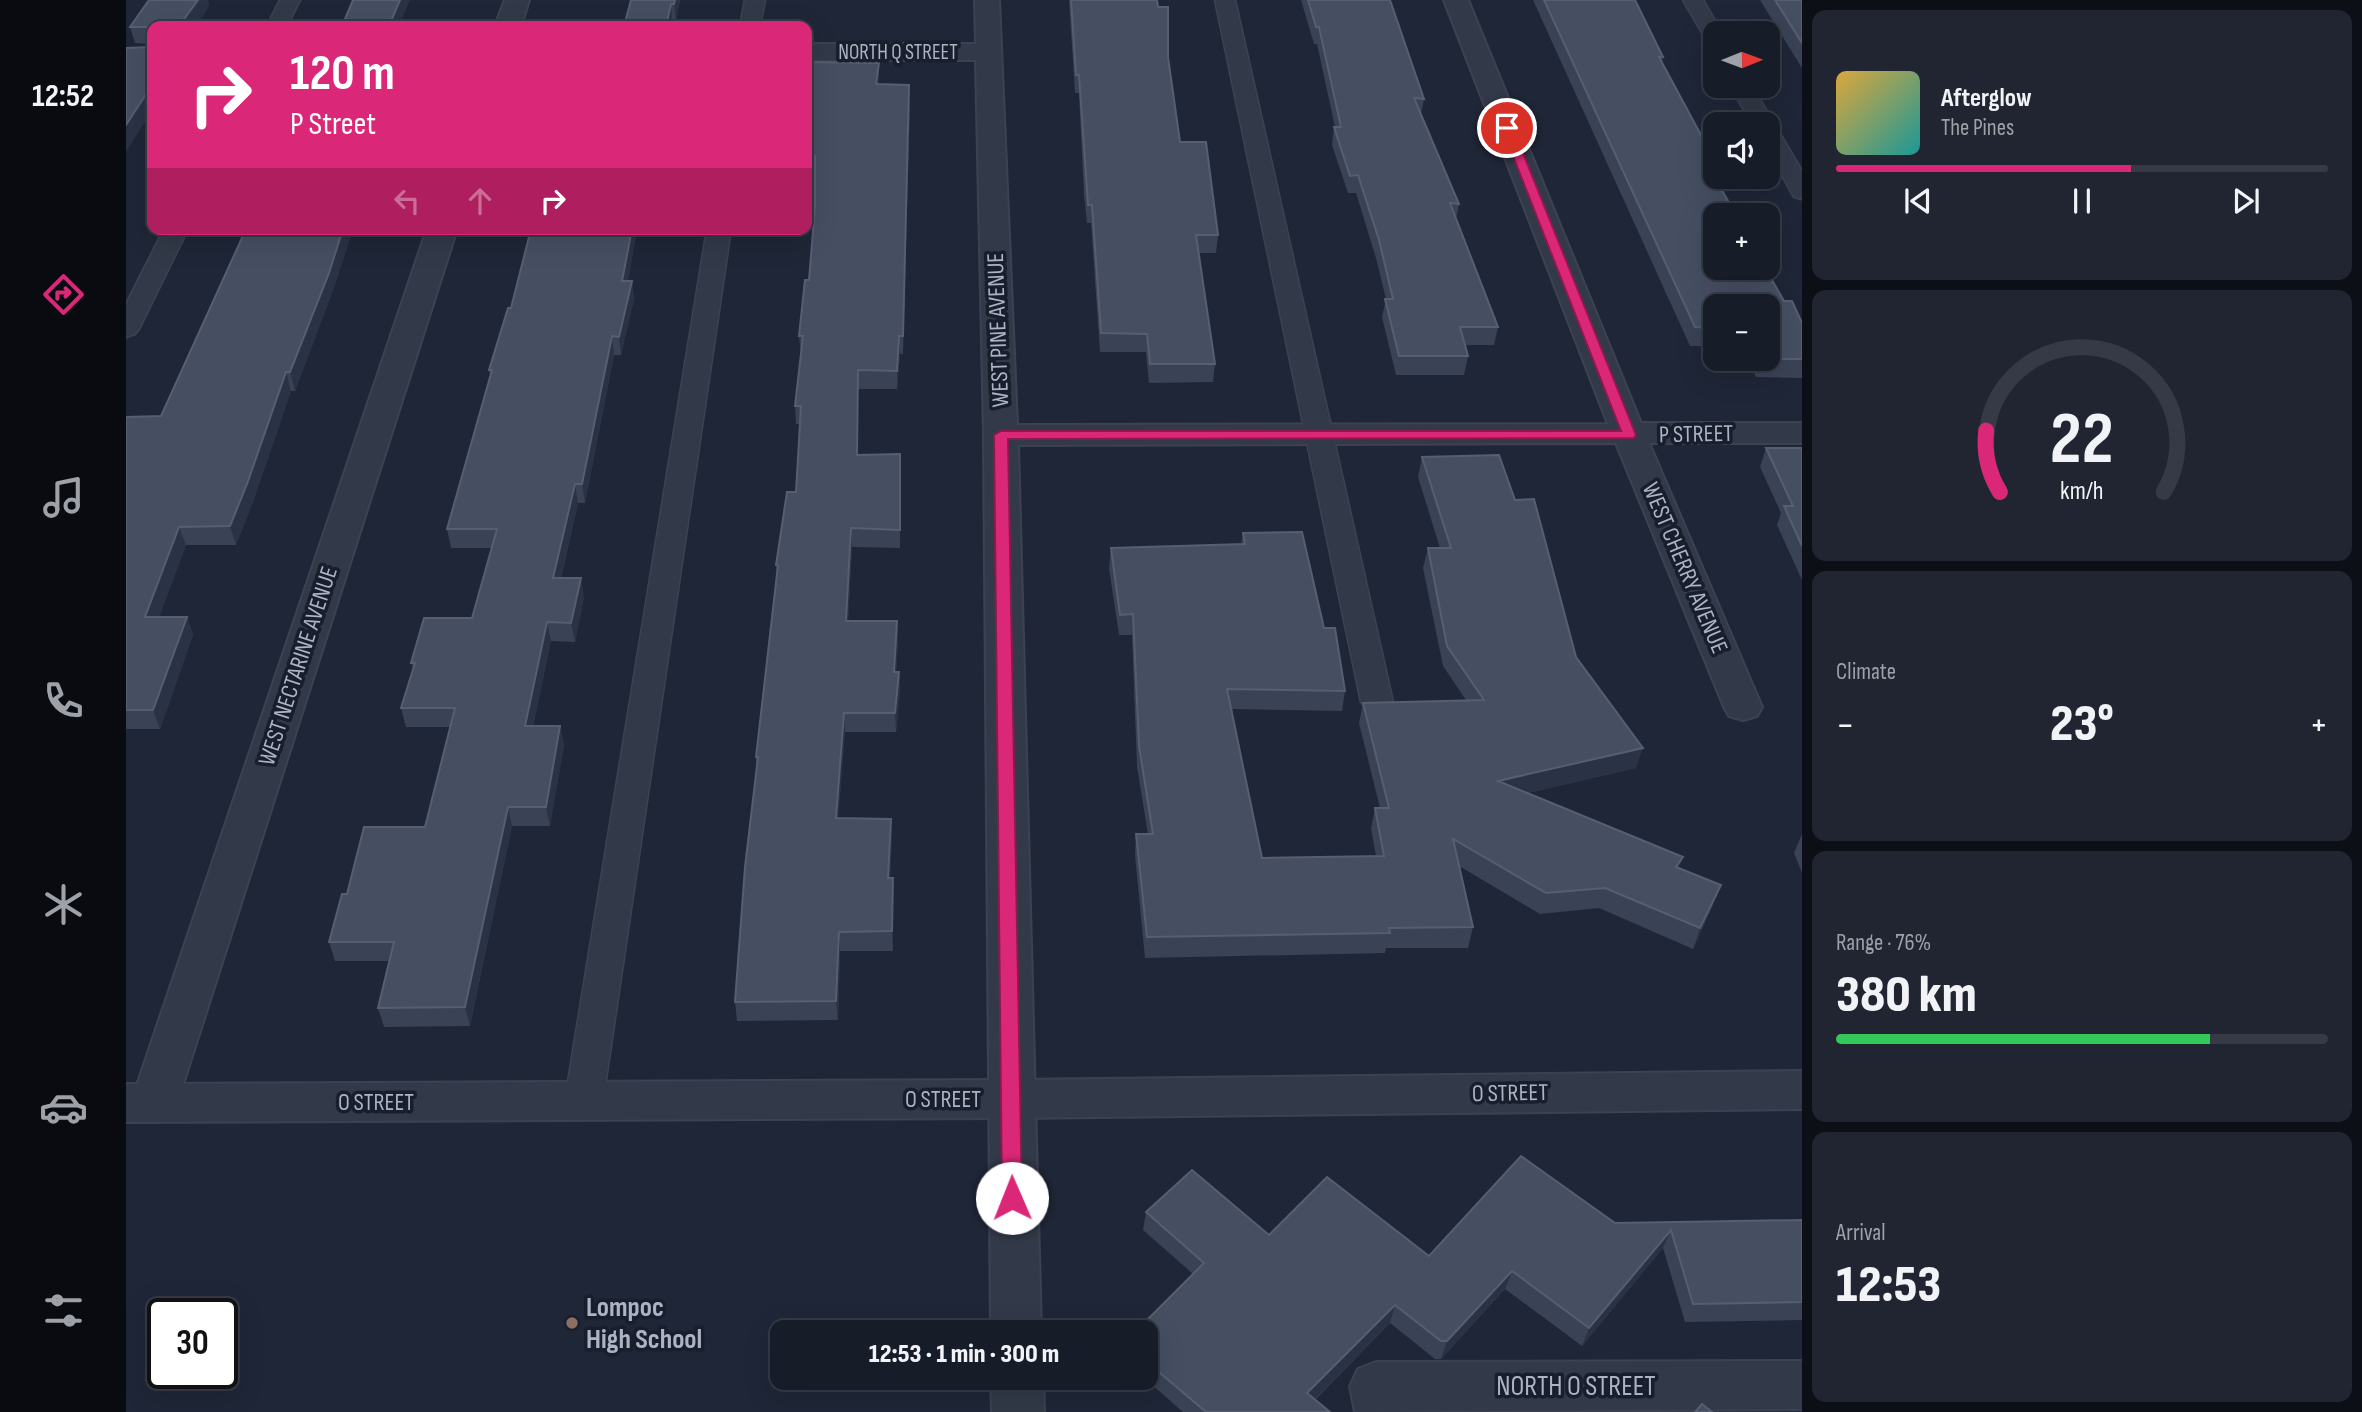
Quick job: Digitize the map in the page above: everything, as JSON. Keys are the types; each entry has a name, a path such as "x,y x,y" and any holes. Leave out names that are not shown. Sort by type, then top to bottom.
{"street":[{"path":"510,21 517,0"},
{"name":"WEST PINE AVENUE","path":"988,0 1001,435 1016,1320"},
{"name":"WEST CHERRY AVENUE","path":"1457,0 1629,435 1743,707"},
{"name":"NORTH Q STREET","path":"812,52 989,52"},
{"name":"WEST NECTARINE AVENUE","path":"140,1103 440,235"},
{"name":"P STREET","path":"1001,435 1802,433"},
{"name":"O STREET","path":"140,1103 1010,1099 1802,1090"},
{"name":"NORTH O STREET","path":"1381,1412 1376,1386 1802,1385"},
{"path":"1017,1390 1018,1412"}],"lane":[{"path":"280,21 290,0"},
{"path":"751,21 755,0"},
{"path":"1225,0 1377,702"},
{"path":"1693,0 1705,21"},
{"path":"1780,153 1802,192"},
{"path":"126,329 173,235"},
{"path":"584,1100 718,235"}],"building":[{"path":"149,0 198,0 183,21 147,21 147,27 130,27"},
{"path":"353,0 400,0 391,21 344,21"},
{"path":"631,0 675,0 674,4 671,4 667,21 625,21"},
{"path":"1071,0 1157,0 1158,7 1168,7 1168,57 1180,142 1206,142 1218,235 1196,235 1215,364 1150,364 1147,334 1101,333 1092,205 1088,205"},
{"path":"1308,0 1390,0 1424,99 1414,98 1459,204 1450,203 1498,327 1460,327 1468,356 1399,356 1385,299 1393,299 1379,240 1358,175 1350,176 1334,127 1341,127 1319,27 1316,27"},
{"path":"1544,0 1635,0 1663,57 1659,57 1703,139 1703,189 1721,189 1729,203 1703,203 1703,280 1772,280 1780,294 1703,294 1703,327 1695,327"},
{"path":"1775,0 1802,0 1802,43"},
{"path":"147,47 147,93 126,125 126,48"},
{"path":"812,62 879,63 876,84 909,85 903,336 899,336 897,371 858,370 857,455 900,454 900,530 851,528 846,621 897,621 894,672 899,672 895,713 844,713 836,818 891,819 888,878 893,878 892,931 839,932 836,1001 735,1002 745,867 776,565 787,492 796,492 801,406 795,406 803,336 799,336 805,280 809,280 815,207 815,156 812,156"},
{"path":"243,235 341,235 290,372 286,372 230,526 179,527 145,617 187,617 153,710 126,710 126,417 161,416"},
{"path":"529,235 631,235 622,281 632,281 619,337 612,336 582,484 575,484 553,578 581,578 571,623 547,622 525,726 560,726 546,807 508,807 465,1007 378,1008 394,942 329,942 342,894 347,894 364,827 425,827 455,708 401,708 415,663 411,663 424,618 472,618 497,529 447,529 492,370 489,370 508,308 511,308"},
{"path":"1780,294 1784,301 1792,301 1802,323 1802,359 1780,359"},
{"path":"1766,448 1802,448 1802,546 1784,506 1793,506"},
{"path":"1499,455 1515,500 1534,499 1576,657 1643,748 1498,781 1683,857 1676,867 1721,885 1700,928 1605,888 1546,893 1453,839 1473,927 1389,928 1390,933 1147,937 1136,834 1153,834 1139,746 1133,614 1120,615 1111,548 1245,544 1243,533 1302,532 1324,628 1335,628 1345,691 1227,689 1262,858 1384,856 1375,808 1389,808 1363,703 1484,700 1447,646 1428,548 1451,548 1422,457"},
{"path":"1521,1156 1615,1223 1802,1220 1802,1302 1693,1304 1671,1230 1589,1328 1512,1271 1447,1341 1441,1341 1395,1305 1307,1393 1330,1412 1206,1412 1158,1371 1158,1320 1147,1320 1204,1263 1146,1212 1192,1170 1269,1235 1327,1177 1429,1256"},
{"path":"1702,1404 1712,1412 1695,1412"}],"place":[{"name":"Lompoc High School","path":"572,1323"}],"route":[{"path":"1012,1198 1001,435 1629,435 1507,128"}]}
